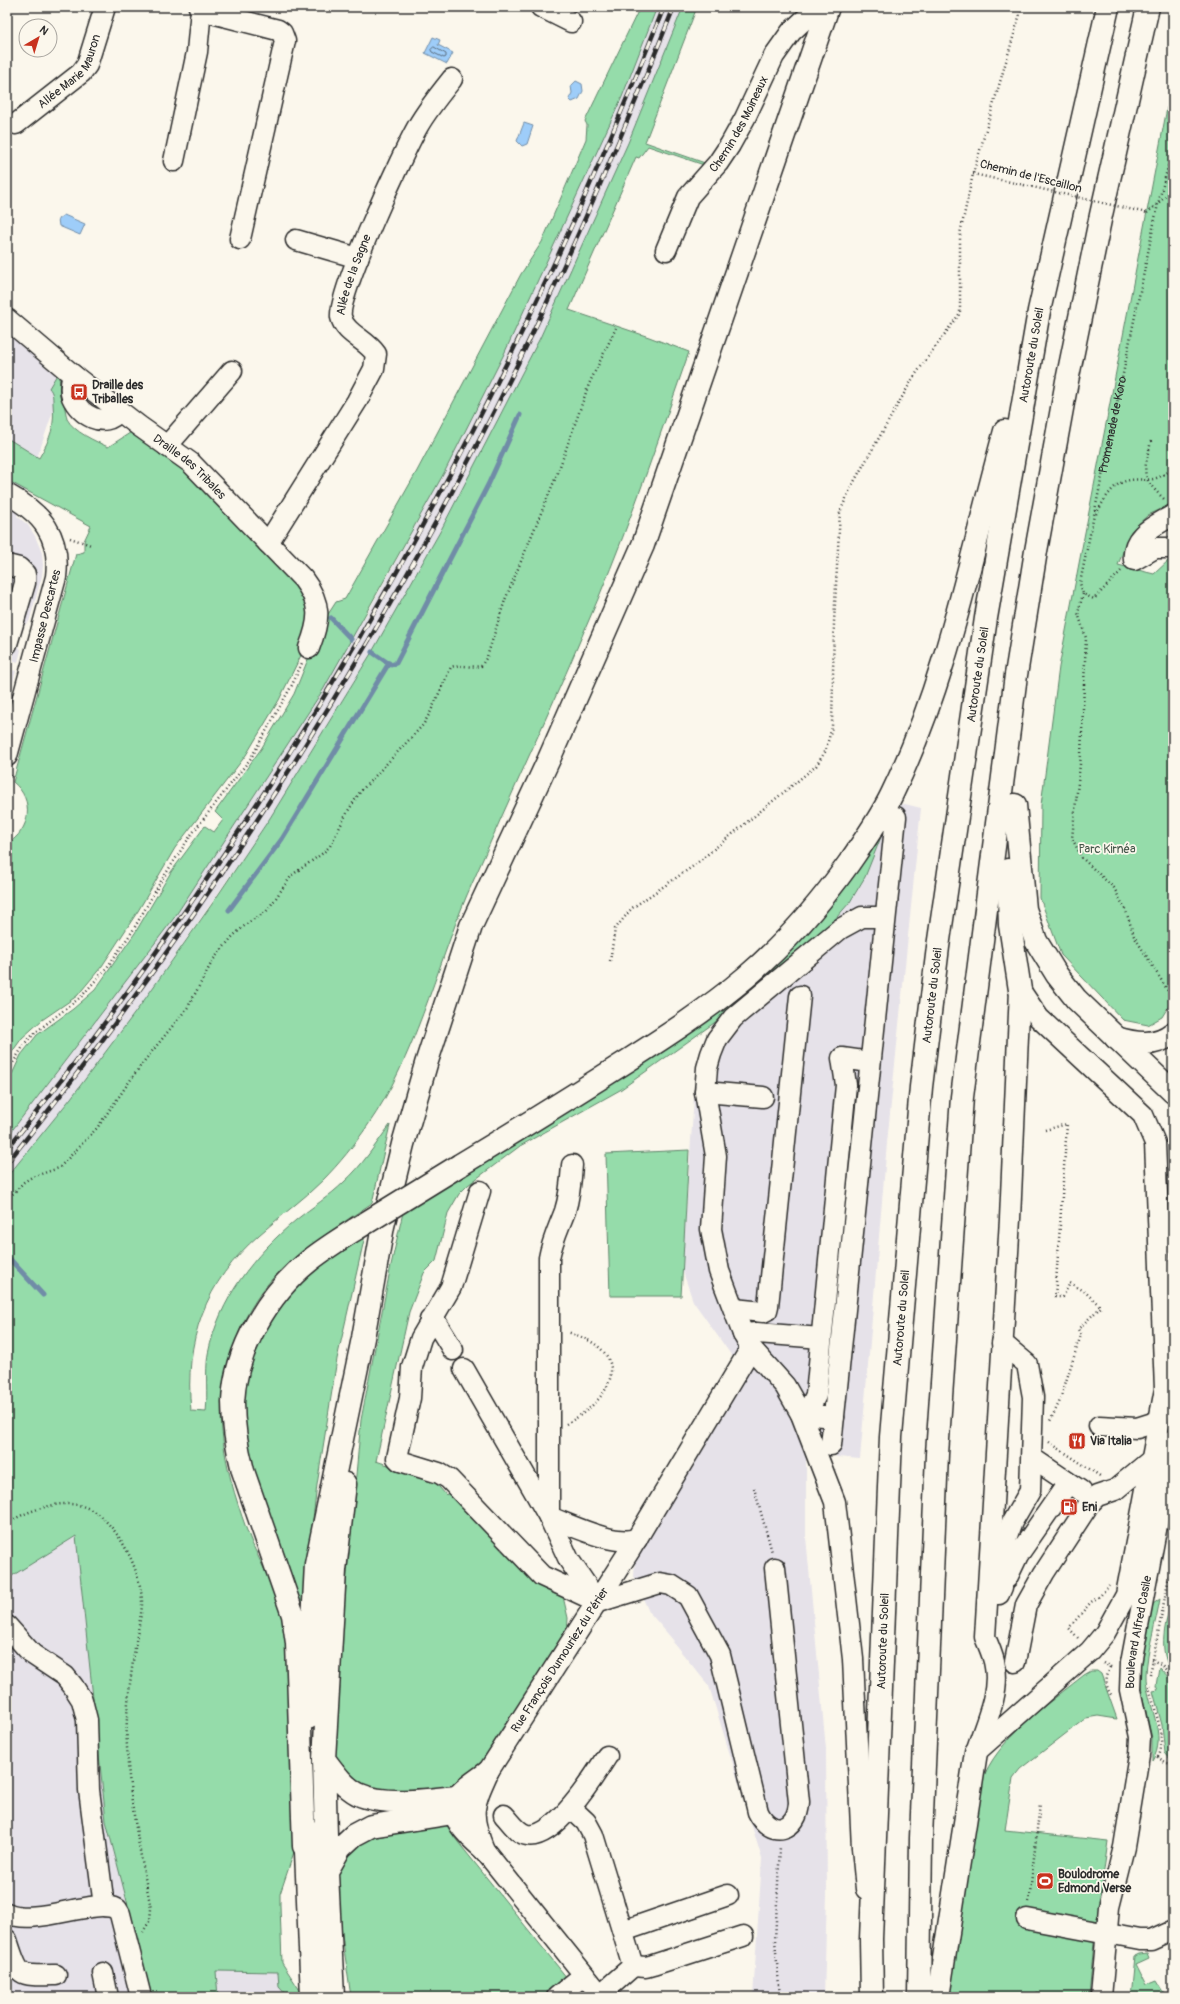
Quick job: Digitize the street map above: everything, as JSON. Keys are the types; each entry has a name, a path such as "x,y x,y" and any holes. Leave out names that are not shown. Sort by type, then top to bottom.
{"main road":[{"name":"Autoroute du Soleil","path":"872,1997 871,1939 891,1436 921,1087 938,947 986,618 1039,311 1108,7"},
{"path":"919,1997 921,1838 936,1454 962,1097 1016,675 1036,551 1067,381 1101,215 1148,7"},
{"path":"304,1846 316,1564 363,1338 383,1226 403,1144 426,1064 471,926 550,760 643,545 827,10"},
{"path":"312,1997 304,1846 297,1643 293,1615 243,1471 237,1447 234,1401 235,1383 241,1361 255,1326 279,1290 309,1261 356,1229 460,1166 671,1032 746,977 805,920 834,884 865,840 892,794 934,692 970,570 986,499 1039,311"},
{"path":"1016,675 1015,805 1008,891 1010,925 1020,990"},
{"path":"1015,805 1025,909 1036,941 1056,975 1076,999 1173,1092"},
{"path":"1116,1038 1129,1042 1155,1043 1173,1033"},
{"path":"333,1997 326,1872 324,1759 335,1570 363,1338"},
{"path":"938,1997 976,1752"},
{"path":"324,1759 344,1783 358,1793 379,1801 462,1805"},
{"path":"326,1872 340,1848 354,1835 371,1826 462,1805"}],"street":[{"name":"Allée Marie Mauron","path":"16,124 81,73 87,65 105,7"},
{"path":"541,7 571,22"},
{"path":"174,161 196,52 200,8 278,30 282,33 285,41 240,239"},
{"name":"Chemin des Moineaux","path":"666,250 688,197 718,163 730,145 745,118 774,56 791,32 805,18 827,10"},
{"name":"Allée de la Sagne","path":"268,543 357,401 374,369 376,354 364,341 349,332 344,325 341,317 341,308 344,296 358,258 412,137 419,124 452,79"},
{"path":"296,240 358,258"},
{"name":"Draille des Tribales","path":"7,319 73,375 119,411 191,463 303,579 316,601 318,612 317,624 309,648"},
{"path":"167,446 232,371"},
{"name":"Impasse Descartes","path":"7,494 29,507 38,515 51,535 55,545 57,562 56,577 7,756"},
{"path":"1134,560 1136,543 1169,507"},
{"path":"1134,560 1155,548 1173,548"},
{"path":"7,565 19,568 24,574 25,578 9,638 39,640"},
{"path":"831,1445 896,817"},
{"path":"871,1939 862,1848 853,1659 835,1502 801,1414 785,1386 747,1341 719,1271 711,1229 716,1156 706,1107 705,1092 707,1068 711,1054 717,1039 733,1018 840,929 862,917 885,917"},
{"path":"976,1752 991,1704 996,1682 995,1666 985,1637 988,1615 1010,1219 1020,990"},
{"path":"976,1752 1090,1651 1105,1633 1126,1595 1165,1389 1155,1143 1143,1115 1038,1018 1020,990"},
{"path":"734,1309 763,1312 767,1310 768,1306 800,996"},
{"path":"801,1414 812,1405 816,1395 846,1085 842,1058 870,1062"},
{"path":"705,1092 763,1097"},
{"path":"548,1517 549,1258 551,1246 569,1198 572,1165"},
{"path":"480,1191 451,1287 430,1320 421,1338 412,1367 410,1398 397,1458 400,1461 439,1473 449,1479 542,1576 598,1602 660,1583 671,1585 688,1596 721,1659 758,1812 762,1822 771,1828 780,1829 788,1826 795,1819 799,1810 799,1802 775,1568"},
{"path":"430,1320 437,1324 453,1350"},
{"path":"747,1341 757,1333 821,1338"},
{"name":"Rue François Dumouriez du Périer","path":"462,1805 489,1770 598,1602 633,1545 747,1341"},
{"path":"1002,1343 1027,1364 1033,1396 1030,1491 1012,1522 1007,1536 1002,1587"},
{"path":"464,1369 548,1517 569,1560 598,1602"},
{"path":"801,1414 834,1417"},
{"path":"1099,1426 1137,1428 1159,1421"},
{"name":"Boulevard Alfred Casile","path":"1101,1997 1124,1879 1124,1847 1139,1756 1140,1737 1130,1690 1131,1663 1173,1440"},
{"path":"988,1615 1018,1555 1074,1487 1032,1458"},
{"path":"522,1470 548,1460"},
{"path":"1015,1662 1026,1605 1044,1573 1089,1504 1097,1496 1115,1490 1151,1460"},
{"path":"548,1517 611,1539 630,1541 633,1545"},
{"path":"7,1626 32,1654 65,1676 74,1686 82,1700 87,1720 89,1790 104,1906"},
{"path":"504,1815 519,1831 528,1835 539,1834 551,1827 571,1808 607,1756"},
{"path":"462,1805 465,1832 484,1850 601,1996 634,1966 653,1966 743,1936"},
{"path":"571,1808 586,1822 593,1835 634,1966"},
{"path":"623,1931 728,1895"},
{"path":"7,1936 9,1914 22,1916 58,1914 104,1906 117,1909 120,1914 141,1997"},
{"path":"1027,1919 1114,1935 1151,1940 1173,1930"},
{"name":"Boulevard Alfred Casile","path":"1114,1935 1115,1997"},
{"path":"7,1940 16,1967 20,1972 28,1976 56,1975"},
{"path":"103,1973 108,1997"},
{"path":"559,1996 584,1975"}],"path":[{"name":"Chemin de l'Escaillon","path":"1022,7 973,174 1147,213 1173,190"},
{"name":"Promenade de Koro","path":"1173,148 1158,204 1080,583 1083,594 1078,613 1086,638 1081,755 1072,838 1082,858 1114,888 1126,911 1134,936 1168,990 1173,1002"},
{"path":"610,961 615,929 632,908 698,862 816,766 825,752 832,727 834,622 840,512 851,487 913,378 960,312 960,234 973,174"},
{"path":"1173,257 1171,266 1173,274"},
{"path":"7,1200 24,1182 32,1177 59,1168 97,1128 141,1066 188,1007 213,960 232,936 249,922 266,912 292,875 324,853 330,846 348,811 360,792 423,725 451,667 456,665 472,668 480,666 487,657 505,600 558,472 589,384 616,328"},
{"path":"1151,441 1144,474 1149,484 1169,507"},
{"path":"1094,516 1107,496 1118,484 1131,479 1147,479 1162,476 1173,468"},
{"path":"1083,594 1094,599 1120,571 1134,560"},
{"path":"7,1073 24,1043 82,996 116,955 132,932 161,881 191,835 250,758 292,685 309,648"},
{"path":"7,775 12,777"},
{"path":"548,1434 583,1415 596,1403 606,1389 611,1377 610,1364 604,1351 594,1342 581,1336 549,1327"},
{"path":"754,1488 770,1539 775,1568"},
{"path":"7,1523 18,1516 39,1509 63,1504 82,1506 96,1514 109,1526 121,1542 133,1563 140,1586 142,1605 127,1713 127,1748 137,1835 151,1909 150,1920 144,1932 127,1940"},
{"path":"1154,1760 1161,1751 1160,1731 1149,1683 1152,1660 1173,1555"},
{"path":"1152,1660 1161,1664 1173,1678"},
{"path":"1157,1757 1167,1763 1173,1764"},
{"path":"1027,1919 1040,1803"},
{"path":"780,1829 780,1856 775,1940 780,1997"},
{"path":"1037,1997 1038,1992"}],"shaded area":[{"path":"657,7 683,7 628,143 540,338 441,530 373,650 270,818 140,1006 71,1098 7,1177 7,1137 174,918 323,690 350,640 368,612 444,473 504,354 622,97"},
{"path":"7,306 71,359 17,516 28,525 35,536 42,553 43,565 42,576 29,622 19,628 15,640 21,650 18,662 14,661 12,670 16,671 7,702"},
{"path":"905,804 921,808 887,1143 860,1459 837,1457 822,1447 806,1446 806,1537 826,1749 827,1895 824,1997 753,1997 762,1859 709,1686 649,1612 634,1578 635,1558 734,1359 693,1301 682,1269 696,1068 703,1045 714,1023 829,926 850,902 865,877 893,807"},
{"path":"76,1536 106,1821 152,1997 7,1997 7,1579"},
{"path":"215,1971 278,1972 279,1987 288,1997 218,1997"}],"green space":[{"path":"640,7 657,7 622,97 504,354 444,473 323,690 174,918 7,1137 7,1085 21,1055 37,1035 73,1009 95,990 135,933 171,872 205,826 214,832 223,820 215,812 261,749 294,694 323,622 336,602 345,599 417,471 521,274 542,242 586,139 587,125 585,121"},
{"path":"683,7 697,7 645,142 705,163 704,165 648,146 639,158 636,157 569,310 689,352 634,507 582,636 467,895 423,1013 399,1072 368,1125 341,1161 308,1194 240,1253 225,1272 212,1293 202,1314 195,1337 191,1360 191,1411 206,1412 207,1361 213,1334 220,1315 240,1280 266,1248 296,1220 333,1192 351,1176 390,1125 372,1203 307,1248 286,1265 270,1281 245,1319 235,1341 223,1386 221,1409 222,1431 228,1468 246,1528 272,1586 277,1601 287,1651 295,1849 280,1894 282,1963 301,1992 302,1997 288,1997 279,1987 278,1972 216,1971 218,1997 152,1997 106,1821 76,1536 7,1579 7,1177 71,1098 140,1006 212,904 270,818 372,652 441,530 540,338 628,143"},
{"name":"Parc Kirnéa","path":"1173,91 1173,504 1148,515 1131,531 1118,565 1154,574 1169,560 1173,560 1173,999 1162,1017 1148,1025 1123,1020 1061,955 1040,898 1041,805 1059,667 1167,108"},
{"path":"58,373 67,419 70,424 85,436 108,447 133,431 175,459 286,574 311,603 308,641 279,700 246,755 175,848 138,911 102,966 77,996 42,1020 22,1038 7,1059 7,844 21,831 27,814 25,797 13,782 76,554 84,552 84,541 91,526 7,480 7,438 39,458 47,444 53,425 53,399 49,388"},
{"path":"893,807 865,877 850,902 829,926 714,1023 620,1090 520,1146 468,1185 459,1194 448,1213 436,1261 424,1273 409,1312 376,1461 433,1480 446,1495 451,1491 541,1587 561,1588 568,1618 567,1633 487,1760 451,1791 372,1794 337,1766 334,1754 342,1629 361,1420 391,1265 404,1208 730,997"},
{"path":"689,1150 681,1296 610,1296 606,1154"},
{"path":"366,1231 337,1359 317,1485 303,1603 296,1604 249,1472 239,1405 253,1345 297,1278"},
{"path":"1173,1596 1173,1673 1165,1655 1164,1635 1165,1625"},
{"path":"1160,1599 1150,1646 1146,1674 1158,1741 1157,1751 1152,1761 1152,1738 1142,1695 1140,1667 1153,1604"},
{"path":"1159,1667 1173,1682 1173,1762 1165,1753 1162,1725 1153,1691 1158,1690 1156,1686"},
{"name":"Boulodrome Edmond Verse","path":"1091,1671 1097,1671 1101,1674 1117,1719 1098,1716 1086,1718 1020,1769 1013,1778 1005,1830 1108,1841 1097,1921 1093,1924 1091,1941 1094,1942 1089,1997 946,1997 981,1783 999,1751 1011,1737 1040,1710"},
{"path":"438,1823 450,1827 454,1837 567,1978 544,1997 351,1997 337,1900 336,1875 357,1839"},
{"path":"1147,1953 1149,1958 1136,1964 1147,1986 1157,1982 1165,1995 1173,1992 1173,1997 1131,1997 1135,1956"}],"water":[{"path":"433,37 440,40 438,45 453,53 447,64 425,53"},
{"path":"576,81 582,84 583,91 579,99 572,102 569,99 572,93 571,86"},
{"path":"524,123 533,126 527,144 522,146 517,141"},
{"path":"64,215 85,224 80,235 59,226 58,219"}],"waterway":[{"path":"372,652 391,665 396,663 488,485 520,415"},
{"path":"331,618 351,639"},
{"path":"229,910 282,839 389,663"},
{"path":"7,1256 43,1295"}],"railway":[{"path":"7,1149 109,1017 205,882 295,744 379,603 458,459 532,311 600,161 664,7"},
{"path":"7,1163 81,1068 153,971 222,873 288,772 351,670 412,566 469,460 523,353 602,181 674,7"}],"place":[{"name":"Draille des Triballes","path":"79,392"},
{"name":"Via Italia","path":"1077,1441"},
{"name":"Eni","path":"1069,1507"},
{"name":"Boulodrome Edmond Verse","path":"1045,1881"}]}
